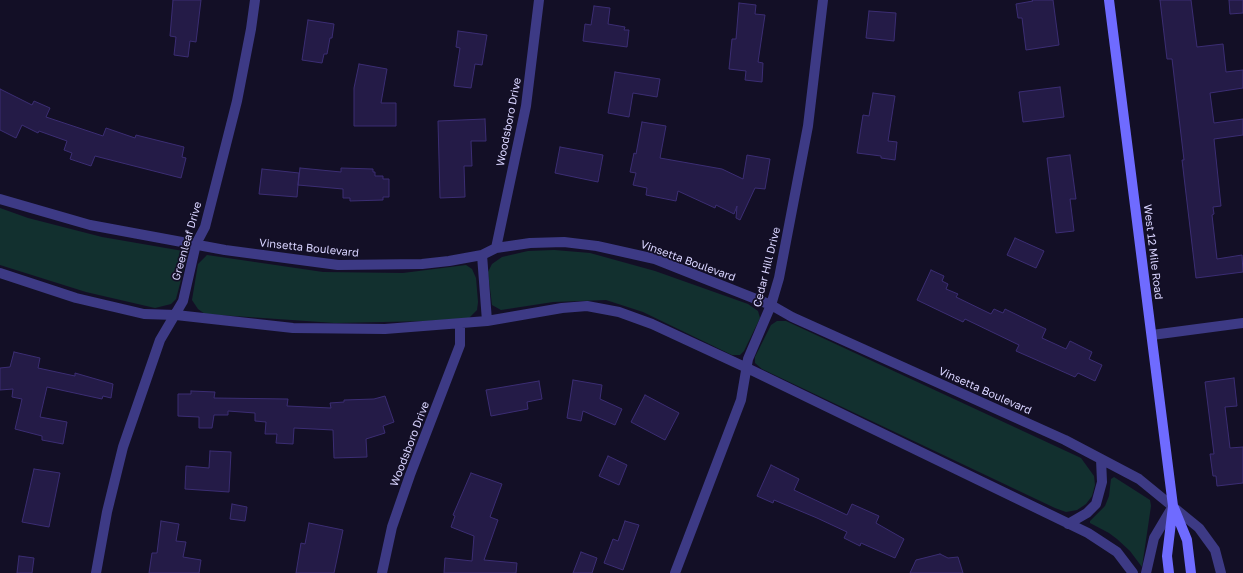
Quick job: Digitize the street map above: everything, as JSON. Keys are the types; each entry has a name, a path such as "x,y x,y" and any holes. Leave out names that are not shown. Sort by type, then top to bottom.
{"main road":[{"name":"West 12 Mile Road","path":"1109,0 1173,506 1167,556 1169,573"},
{"name":"West 12 Mile Road","path":"1173,506 1187,540 1191,573"}],"street":[{"name":"Greenleaf Drive","path":"96,573 107,512 123,447 160,340 183,301 196,244 205,227 237,101 255,0"},
{"name":"Woodsboro Drive","path":"496,248 526,106 539,0"},
{"name":"Cedar Hill Drive","path":"675,573 741,400 748,359 771,305 778,278 808,126 823,0"},
{"name":"Vinsetta Boulevard","path":"0,199 90,225 196,244 338,265 422,264 449,261 482,254 496,248 530,243 564,242 623,251 655,260 771,305 799,320 1064,440 1139,479 1200,528 1215,550 1222,573"},
{"path":"482,254 487,321"},
{"path":"0,273 76,298 144,314 176,315 293,328 385,330 487,321 562,308 587,306 604,308 652,324 747,368 1103,541 1117,552 1133,573"},
{"path":"1152,335 1243,323"},
{"name":"Woodsboro Drive","path":"382,573 392,527 410,475 460,345 460,324"},
{"path":"1068,524 1087,513 1096,504 1102,482 1101,459"},
{"path":"1146,573 1154,538 1173,506"}],"green space":[{"path":"0,208 28,218 102,237 183,251 186,261 176,299 171,304 155,308 86,292 0,265"},
{"path":"554,250 590,253 655,271 748,304 758,311 760,318 744,351 740,355 732,355 643,312 606,300 553,302 501,310 492,305 488,272 492,264 502,257 528,251"},
{"path":"207,255 323,272 403,273 466,265 472,269 476,278 478,302 477,310 469,318 429,321 335,323 205,314 198,309 192,300 198,264"},
{"path":"777,321 786,321 1081,458 1094,476 1095,485 1092,496 1086,504 1077,510 1066,512 1055,508 762,369 755,363 755,357 771,325"},
{"path":"1114,477 1150,500 1151,506 1142,567 1130,551 1117,539 1090,523 1090,521 1105,506 1109,496 1111,479"}],"building":[{"path":"173,0 201,0 196,42 190,41 188,57 174,55 176,37 170,36"},
{"path":"1032,0 1053,0 1059,45 1026,50 1022,18 1018,18 1016,4 1033,1"},
{"path":"1160,0 1191,0 1197,47 1223,44 1226,72 1243,70 1243,88 1210,93 1214,123 1243,119 1243,135 1214,139 1221,206 1213,207 1214,214 1212,215 1217,259 1242,255 1243,272 1196,278 1172,59 1167,59"},
{"path":"1229,0 1243,0 1243,13 1230,14"},
{"path":"739,3 756,5 755,14 765,15 758,62 763,63 762,82 745,80 746,71 729,69 732,39 736,39"},
{"path":"594,6 610,8 608,24 625,27 624,30 629,30 627,47 583,41 585,24 591,25"},
{"path":"869,11 896,13 894,41 866,38"},
{"path":"308,20 334,24 332,38 330,38 327,54 324,54 322,63 302,60"},
{"path":"458,31 487,35 482,65 475,64 471,88 454,86 460,48 456,47"},
{"path":"359,64 387,69 381,103 396,103 396,126 354,126 354,88"},
{"path":"615,72 660,79 657,97 633,93 629,117 608,113"},
{"path":"1060,87 1064,117 1023,122 1019,92"},
{"path":"0,89 32,105 34,101 50,108 46,117 103,136 106,128 135,138 136,135 184,147 182,157 186,158 181,178 95,156 91,166 70,159 72,153 64,150 67,141 39,131 38,133 22,125 16,138 0,130"},
{"path":"873,93 895,96 888,141 897,142 895,160 881,158 881,156 857,153 863,115 869,116"},
{"path":"485,119 486,141 471,141 472,166 464,166 465,197 440,198 438,121"},
{"path":"642,122 666,126 660,158 722,169 743,179 747,155 770,159 765,189 755,188 740,220 736,218 737,206 734,214 716,205 715,208 678,191 676,201 646,195 647,188 633,185 636,173 630,172 634,153 636,154"},
{"path":"560,147 603,155 598,182 555,173"},
{"path":"1070,155 1076,199 1070,199 1074,231 1056,233 1047,158"},
{"path":"300,168 341,172 341,168 373,169 375,176 383,176 383,179 389,179 389,197 383,197 383,200 350,201 350,198 343,198 343,189 298,185"},
{"path":"262,169 299,173 297,197 259,194"},
{"path":"1015,238 1044,251 1036,268 1007,255"},
{"path":"931,270 944,276 942,281 948,284 946,289 958,294 956,297 991,314 994,309 1003,313 1005,309 1046,329 1042,338 1066,349 1070,341 1092,352 1089,359 1102,365 1095,381 1078,373 1075,377 1016,351 1019,345 965,319 963,322 917,300"},
{"path":"14,352 40,358 38,368 75,376 75,373 113,384 111,398 103,396 102,399 47,387 40,417 67,422 63,444 42,440 42,436 15,429 22,399 12,397 13,389 0,390 0,368 10,367"},
{"path":"1234,378 1237,406 1225,407 1230,448 1243,447 1243,483 1217,486 1216,476 1213,476 1210,454 1214,454 1205,382"},
{"path":"573,380 602,385 600,399 622,409 615,425 583,411 581,421 567,418"},
{"path":"539,381 542,399 527,402 528,409 491,416 486,390"},
{"path":"191,391 215,392 214,398 288,399 287,406 331,408 330,403 344,402 344,400 374,399 385,396 394,422 383,426 385,433 366,439 367,457 334,458 333,430 294,428 293,444 276,443 277,434 265,434 266,422 255,421 255,413 228,411 228,415 214,415 212,428 199,428 199,417 178,416 178,394 191,394"},
{"path":"645,395 679,413 665,440 631,422"},
{"path":"210,451 231,452 229,492 185,489 186,466 209,468"},
{"path":"608,456 627,465 619,485 599,476"},
{"path":"771,465 799,479 794,490 847,515 852,504 879,516 876,523 904,539 895,558 861,543 860,546 844,538 847,532 817,518 774,500 773,503 757,496"},
{"path":"34,469 60,473 49,527 22,522"},
{"path":"471,473 502,484 490,517 498,520 484,560 517,563 516,573 444,573 445,558 472,561 474,536 451,527 455,516 453,515"},
{"path":"232,504 247,507 245,521 230,519"},
{"path":"161,521 179,524 176,541 186,542 183,557 201,560 199,573 149,573 152,553 157,553"},
{"path":"625,521 639,525 623,570 604,563 613,539 618,541"},
{"path":"309,523 343,530 334,573 296,573 301,543 305,544"},
{"path":"581,552 597,558 592,573 573,573"},
{"path":"940,554 948,558 958,557 963,573 910,573 916,560"},
{"path":"19,556 34,558 32,573 17,573"}]}
